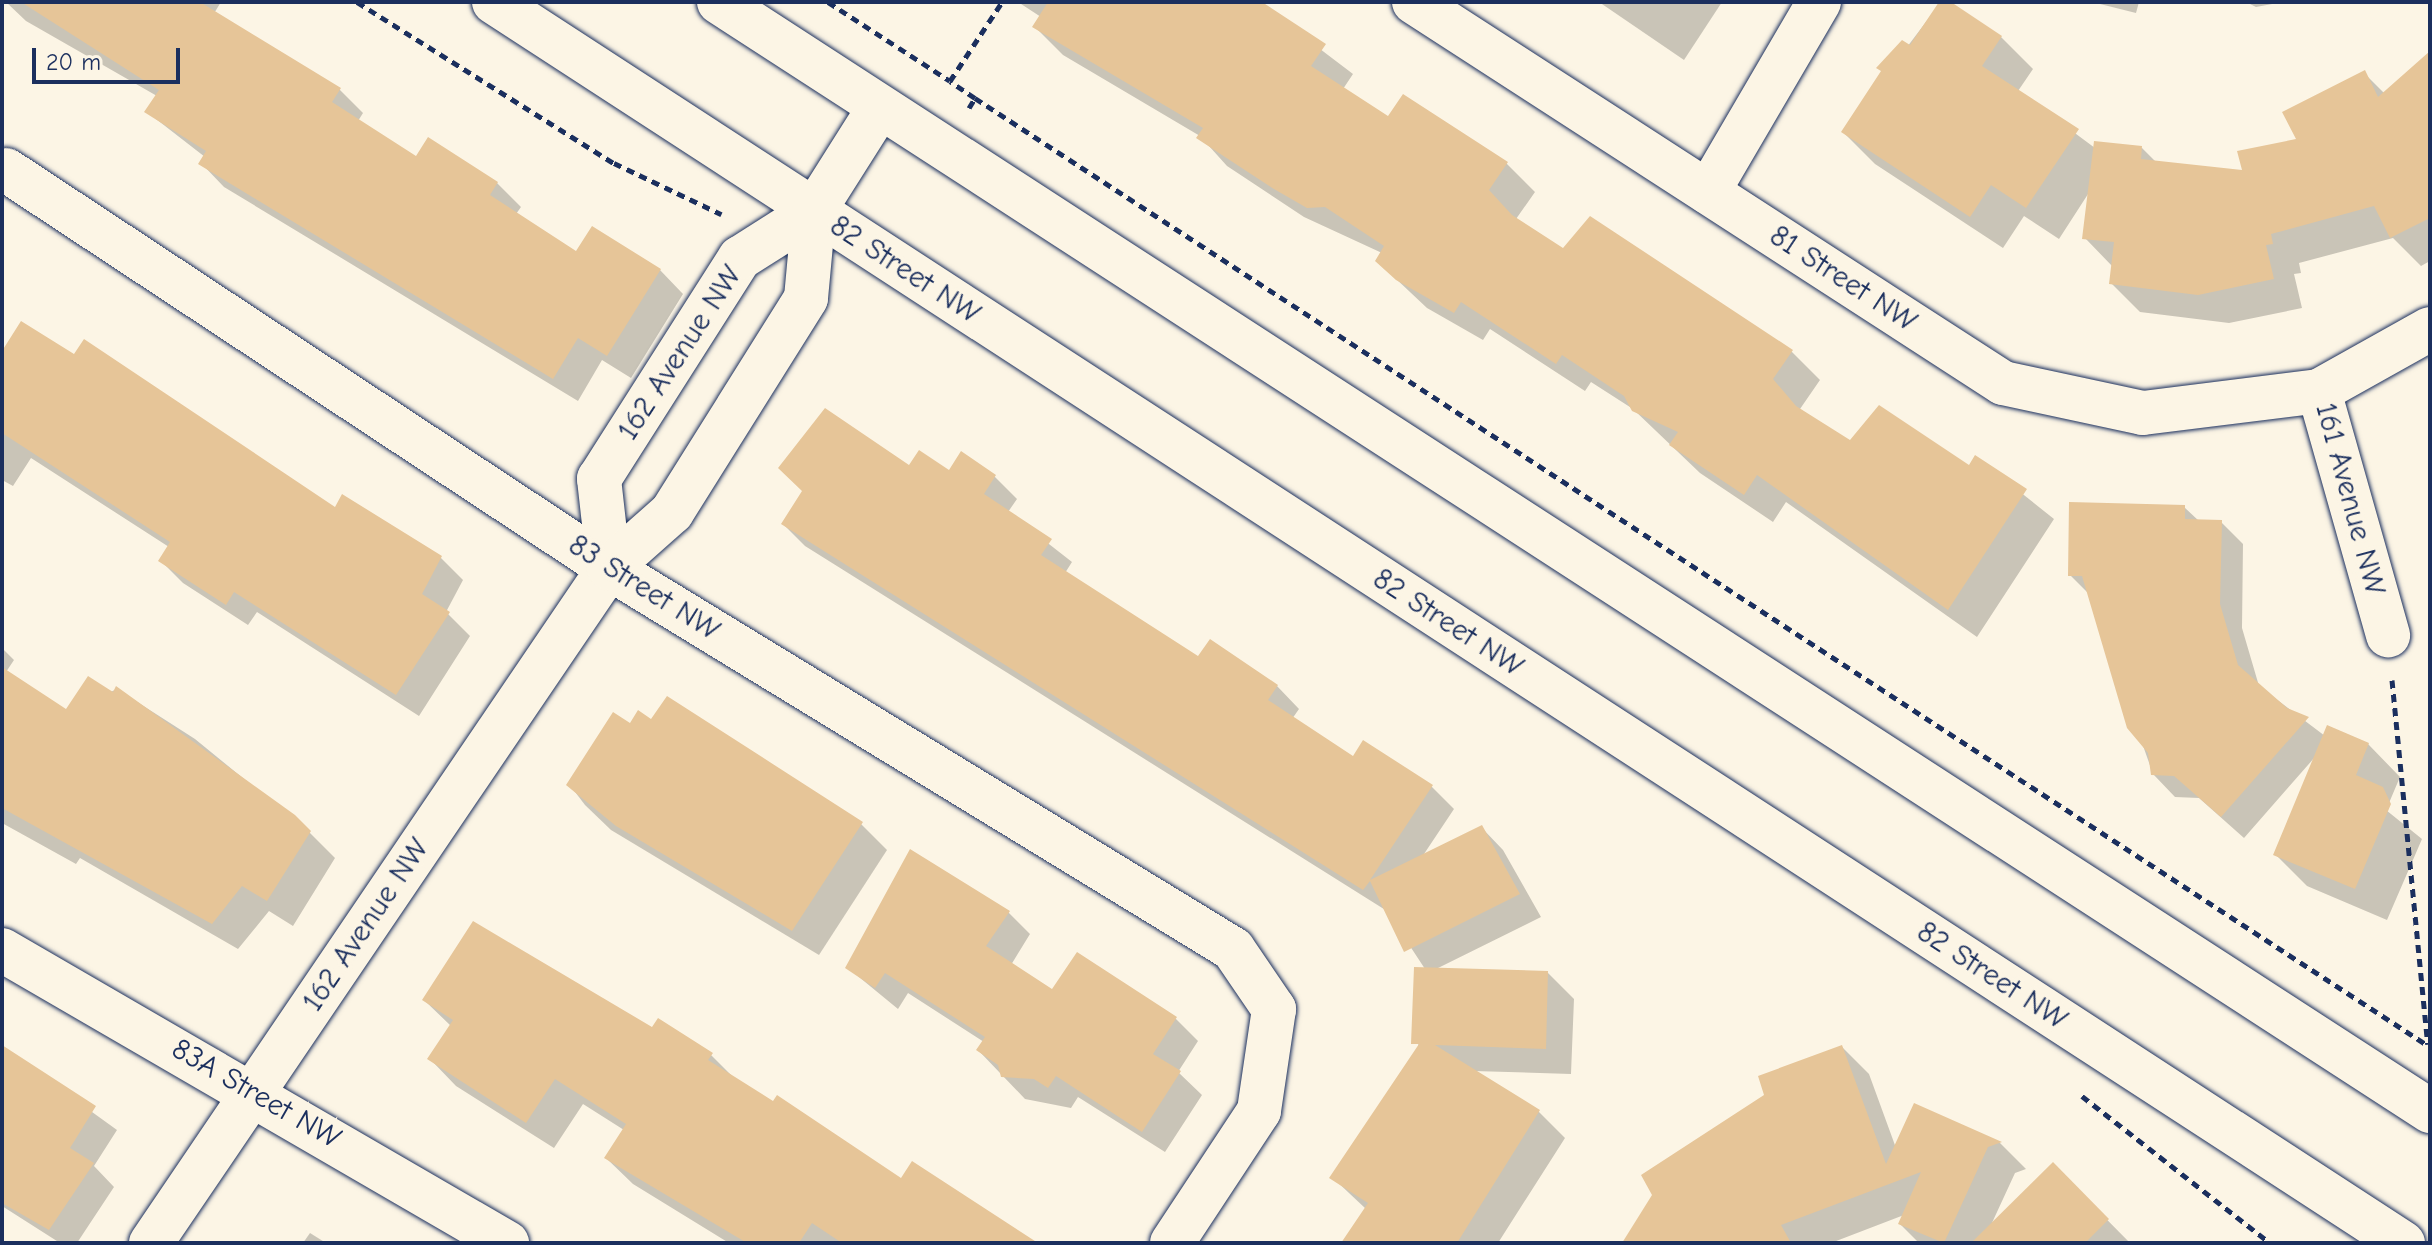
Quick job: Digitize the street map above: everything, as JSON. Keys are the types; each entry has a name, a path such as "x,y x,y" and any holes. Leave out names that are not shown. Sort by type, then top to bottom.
{"street":[{"name":"82 Street NW","path":"494,2 2403,1243"},
{"path":"719,2 941,149 2430,1111"},
{"name":"81 Street NW","path":"1414,2 2003,383 2143,413 2319,391"},
{"path":"1708,192 1819,2"},
{"path":"814,211 879,108"},
{"name":"83 Street NW","path":"6,170 609,568 1233,949 1274,1009 1259,1111 1172,1243"},
{"name":"162 Avenue NW","path":"609,568 599,479 740,258 814,211"},
{"name":"162 Avenue NW","path":"151,1243 609,568 672,512 806,298 814,211"},
{"name":"161 Avenue NW","path":"2388,635 2319,391 2430,329"},
{"name":"83A Street NW","path":"2,950 253,1091 507,1243"}],"path":[{"path":"357,2 614,163 769,240"},
{"path":"828,2 2429,1046"},
{"path":"950,81 1002,2"},
{"path":"941,149 975,98"},
{"path":"2388,635 2429,1046"},
{"path":"2067,1085 2270,1243"}],"building":[{"path":"21,2 200,2 341,88 332,102 416,156 428,137 498,182 490,195 576,251 592,226 661,269 607,356 578,338 553,379 198,164 206,151 144,112 159,90"},
{"path":"1048,2 1262,2 1326,44 1311,66 1388,116 1403,94 1508,162 1489,190 1512,215 1563,248 1590,216 1793,350 1773,379 1796,406 1850,440 1879,405 1969,465 1975,455 2027,489 1948,610 1757,475 1744,495 1669,445 1678,432 1632,411 1624,396 1562,355 1556,364 1461,302 1454,313 1396,280 1375,261 1384,246 1325,207 1307,208 1274,189 1196,138 1203,128 1032,27"},
{"path":"1939,2 1951,2 2002,36 1982,66 2079,129 2026,208 1991,185 1970,217 1841,132 1881,71 1876,68 1902,40 1910,45"},
{"path":"2430,51 2430,218 2390,238 2374,206 2271,234 2273,244 2266,245 2274,279 2198,295 2109,284 2114,242 2082,239 2094,141 2142,146 2141,159 2242,170 2237,151 2296,139 2282,112 2365,70 2378,97"},
{"path":"21,321 74,354 84,339 335,507 342,494 442,556 422,594 450,612 396,695 234,592 226,605 158,561 170,542 2,433 2,351"},
{"path":"825,408 909,465 919,450 949,470 961,451 996,475 984,494 1052,539 1041,555 1198,656 1210,639 1278,685 1268,700 1353,756 1363,740 1433,785 1370,880 1482,825 1520,894 1404,952 1370,881 1363,890 781,524 802,491 778,468"},
{"path":"2069,502 2185,505 2185,519 2222,520 2220,604 2238,665 2287,708 2309,717 2221,817 2174,776 2151,775 2148,753 2127,728 2082,576 2068,576"},
{"path":"2,667 66,709 88,676 113,692 116,686 295,815 311,831 267,901 242,886 212,924 2,808"},
{"path":"667,696 863,822 792,931 616,826 566,785 613,712 630,723 638,710 651,719"},
{"path":"2327,725 2369,743 2356,775 2383,787 2391,804 2355,889 2273,855"},
{"path":"910,849 1010,911 986,946 1052,989 1077,952 1177,1017 1153,1054 1181,1071 1142,1132 1056,1076 1048,1088 1034,1079 1001,1077 998,1065 976,1050 985,1037 885,973 875,988 845,968"},
{"path":"473,921 652,1027 658,1018 713,1053 708,1060 773,1101 777,1095 901,1178 912,1161 1038,1243 842,1243 812,1223 799,1243 747,1243 604,1158 626,1124 555,1079 526,1123 427,1059 453,1020 422,1000"},
{"path":"1414,967 1548,971 1546,1049 1435,1045 1540,1110 1457,1243 1341,1243 1368,1203 1329,1178 1419,1044 1411,1044"},
{"path":"2,1045 96,1106 70,1148 94,1163 49,1230 2,1203"},
{"path":"1842,1045 1886,1164 1914,1103 2002,1142 1988,1147 1944,1243 1898,1224 1921,1172 1781,1225 1791,1243 1622,1243 1652,1195 1641,1175 1764,1095 1758,1076"},
{"path":"2053,1162 2109,1219 2085,1243 1971,1243"}]}
